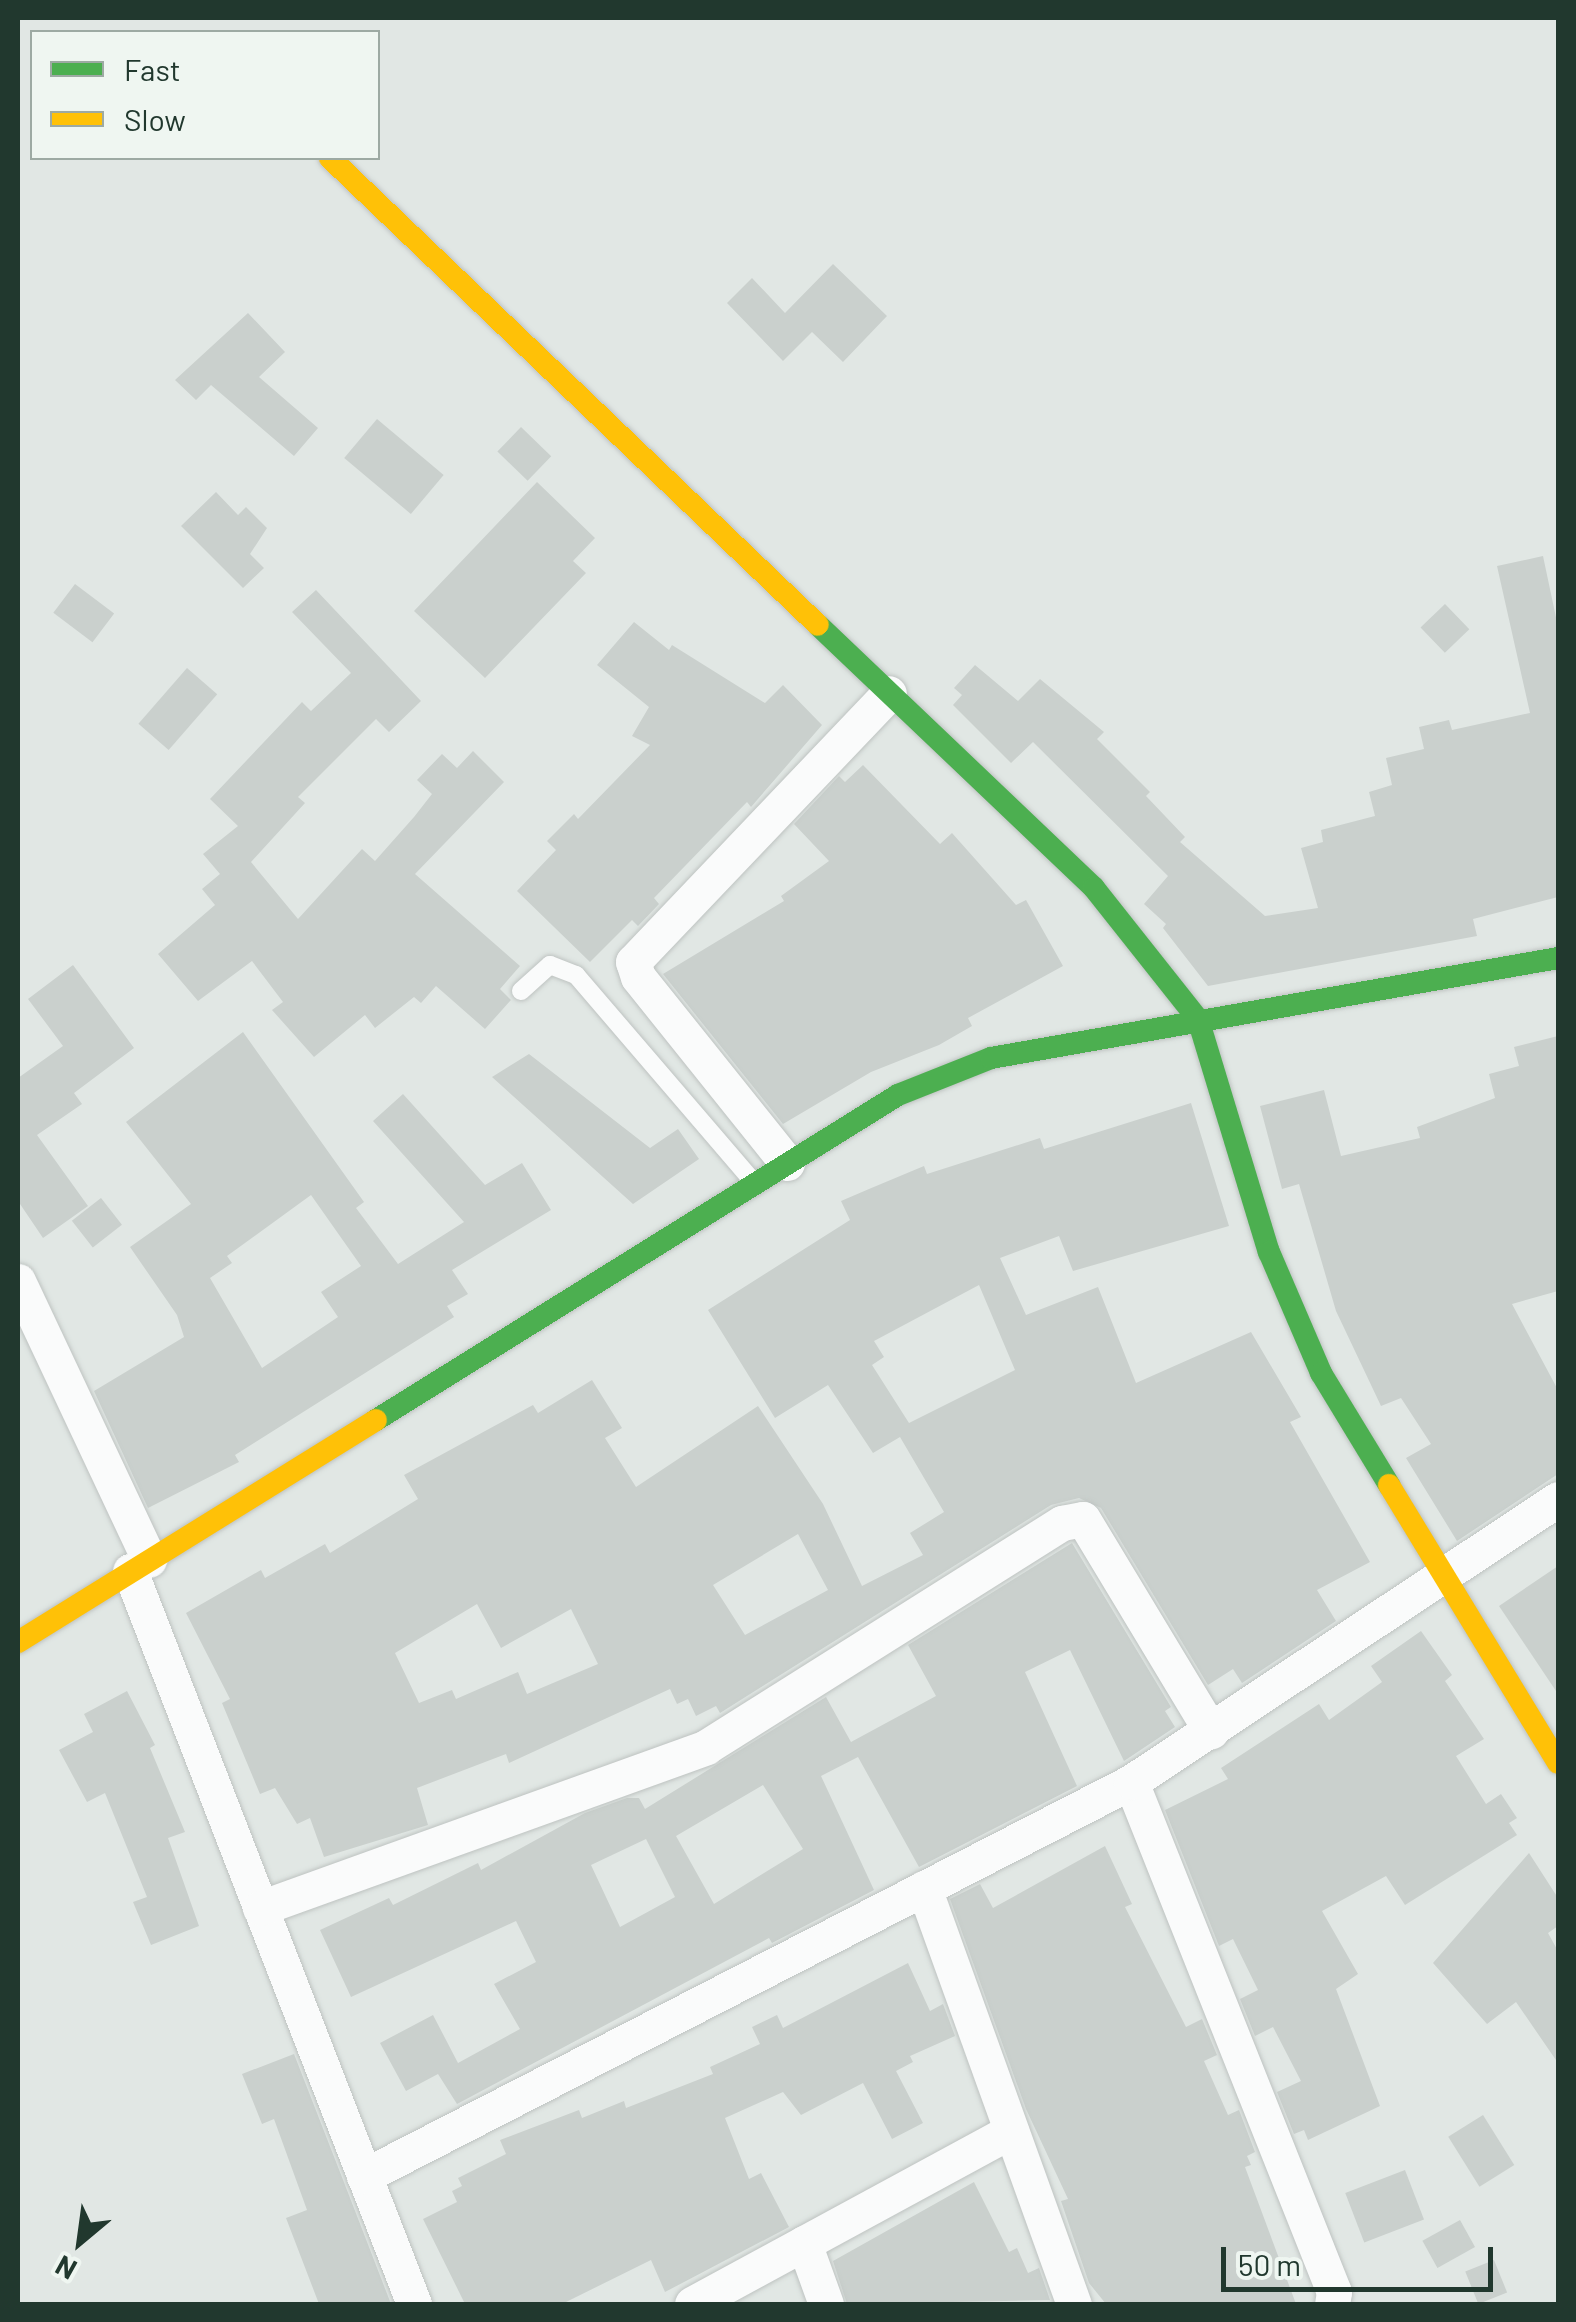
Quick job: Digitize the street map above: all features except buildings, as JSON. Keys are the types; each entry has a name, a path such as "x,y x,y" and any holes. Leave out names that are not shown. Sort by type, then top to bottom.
{"main road":[{"path":"332,160 1094,888 1198,1019 1269,1252 1322,1373 1440,1576 1558,1764"},
{"path":"18,1642 898,1095 991,1058 1558,958"}],"street":[{"path":"787,1163 638,977 633,962 889,692"},
{"path":"18,1280 139,1566 260,1908 414,2304"},
{"path":"364,2176 1131,1782 1558,1499"},
{"path":"260,1908 706,1746 1062,1523 1083,1519 1212,1731"},
{"path":"1131,1782 1334,2292 1332,2304"},
{"path":"924,1888 1074,2304"},
{"path":"692,2304 1012,2130"},
{"path":"804,2243 826,2304"}],"lane":[{"path":"521,992 550,966 576,975 754,1183"}],"traffic: fast":[{"path":"818,625 1094,888 1198,1019 1269,1252 1321,1373 1389,1485"},
{"path":"376,1420 898,1095 991,1058 1558,958"}],"traffic: slow":[{"path":"332,160 818,625"},
{"path":"18,1642 376,1420"},
{"path":"1389,1485 1558,1763"}]}
